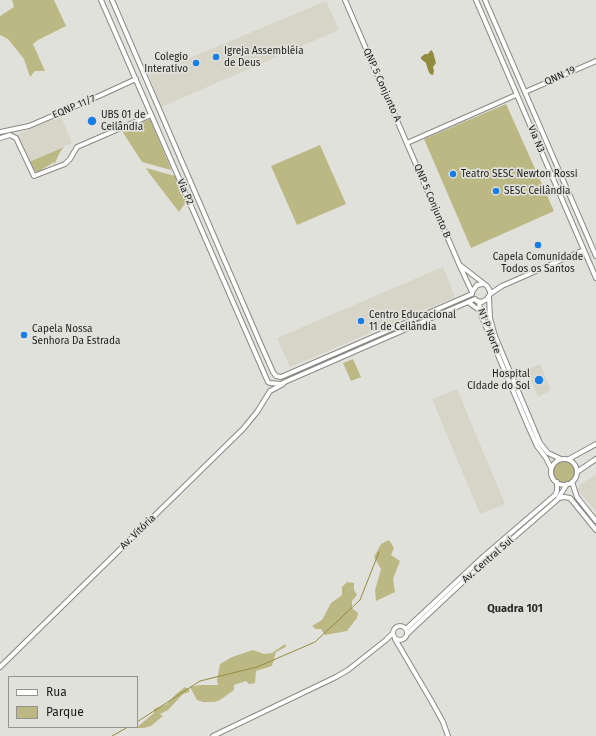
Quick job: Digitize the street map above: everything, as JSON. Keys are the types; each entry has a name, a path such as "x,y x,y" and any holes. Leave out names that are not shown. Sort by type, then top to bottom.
{"main road":[{"name":"Via P2","path":"101,0 266,379 270,383 281,384 287,381"},
{"name":"Via P2","path":"112,0 224,260 276,376 281,377 472,293"},
{"name":"QNP 5 Conjunto A","path":"344,0 407,143"},
{"path":"477,0 488,22 492,22 493,19"},
{"name":"Via N3","path":"477,0 489,32 596,278"},
{"path":"485,0 596,256"},
{"path":"111,23 120,19"},
{"path":"115,31 117,28 123,26"},
{"path":"489,32 492,28 496,29 504,50 510,58"},
{"name":"QNN 19","path":"525,92 596,61"},
{"name":"EQNP 11/7","path":"0,132 29,126 136,79"},
{"path":"407,143 516,95"},
{"path":"520,103 527,114 546,156 550,158 552,154"},
{"path":"0,138 13,136 16,138 34,176 65,164 70,159 77,147 151,115"},
{"name":"QNP 5 Conjunto B","path":"407,143 458,261"},
{"path":"168,154 178,152"},
{"path":"172,163 180,158"},
{"path":"548,167 549,164 553,164 572,207 579,218"},
{"path":"209,248 212,252 216,252 219,249 218,245"},
{"path":"266,379 270,391 287,381 468,302 477,300 485,301 502,286 584,250"},
{"path":"215,264 215,259 218,256 222,257 224,260"},
{"path":"458,261 488,288 489,296"},
{"path":"458,261 472,293 477,300"},
{"path":"472,293 473,289 477,285 483,284"},
{"path":"488,288 502,286"},
{"name":"N1 P Norte","path":"489,296 490,318 495,336 540,443 548,453 561,459"},
{"name":"N1 P Norte","path":"477,300 479,310 535,442 551,468"},
{"path":"468,302 479,310"},
{"name":"Av. Vitória","path":"0,667 243,429 257,412 270,391"},
{"path":"569,459 575,465 577,472 576,478 572,482 562,484 557,482 552,476 551,468 556,461 561,459 569,459 596,444"},
{"path":"577,472 596,459"},
{"name":"Av. Central Sul","path":"213,736 336,677 348,670 386,640 393,637 392,630 397,626 402,626 406,629 484,556 555,495 557,492 557,482"},
{"path":"572,482 577,498 595,520 593,522 589,522"},
{"name":"Av. Central Sul","path":"399,643 455,589 559,498 567,484"},
{"path":"559,498 570,498 596,530"},
{"path":"406,629 407,634"},
{"path":"393,637 399,643 432,702 443,722 448,736"}],"shaded area":[{"path":"326,1 339,30 161,107 149,75"},
{"path":"431,50 436,63 433,67 433,75 430,74 426,63 421,59 421,57 428,54"},
{"path":"61,116 72,143 29,162 17,135"},
{"path":"443,267 455,297 290,367 277,338"},
{"name":"Hospital CIdade do Sol","path":"540,364 551,390 538,397 527,370"},
{"path":"457,389 505,504 480,514 432,399"},
{"path":"596,474 596,512 577,489 581,484"}],"green space":[{"path":"12,0 54,0 66,26 33,44 45,71 35,71 31,77 24,59 8,39 0,35 0,16 14,7"},
{"name":"SESC Ceilândia","path":"506,104 554,211 471,248 424,139"},
{"path":"150,119 171,170 142,162 122,131"},
{"path":"320,145 346,204 297,225 271,166"},
{"path":"64,147 54,165 54,162 38,172 32,170 29,162"},
{"path":"146,168 175,176 186,202 179,212 149,173"},
{"path":"353,359 361,377 351,381 343,363"},
{"path":"564,461 572,464 575,472 572,480 564,483 556,480 553,472 556,464"},
{"path":"389,540 394,548 391,555 400,561 393,579 395,592 376,601 375,590 381,569 374,557 381,544"},
{"path":"347,582 354,583 354,590 357,595 352,601 352,608 358,613 357,618 347,631 325,635 321,629 316,629 312,626 322,620 331,603 342,595 342,587"},
{"path":"285,644 286,647 276,652 272,666 256,671 255,683 249,684 246,681 234,685 234,690 220,700 214,702 203,702 197,700 190,687 200,685 218,685 217,680 220,664 232,657 253,650 264,654 272,653"},
{"path":"185,687 190,690 189,692 183,694 168,710 160,714 163,716 151,726 138,728 138,726 154,713 154,709 167,704"}],"waterway":[{"path":"138,721 200,681 257,667 315,642 360,600 379,552"},
{"path":"112,736 126,728"}],"place":[{"name":"Igreja Assembléia de Deus","path":"216,57"},
{"name":"Colegio Interativo","path":"196,63"},
{"name":"UBS 01 de Ceilândia","path":"92,121"},
{"name":"Teatro SESC Newton Rossi","path":"453,174"},
{"name":"SESC Ceilândia","path":"496,191"},
{"name":"Capela Comunidade Todos os Santos","path":"538,245"},
{"name":"Centro Educacional 11 de Ceilândia","path":"361,321"},
{"name":"Capela Nossa Senhora Da Estrada","path":"24,335"},
{"name":"Hospital CIdade do Sol","path":"539,380"}],"district":[{"name":"Quadra 101","path":"515,609"}]}
